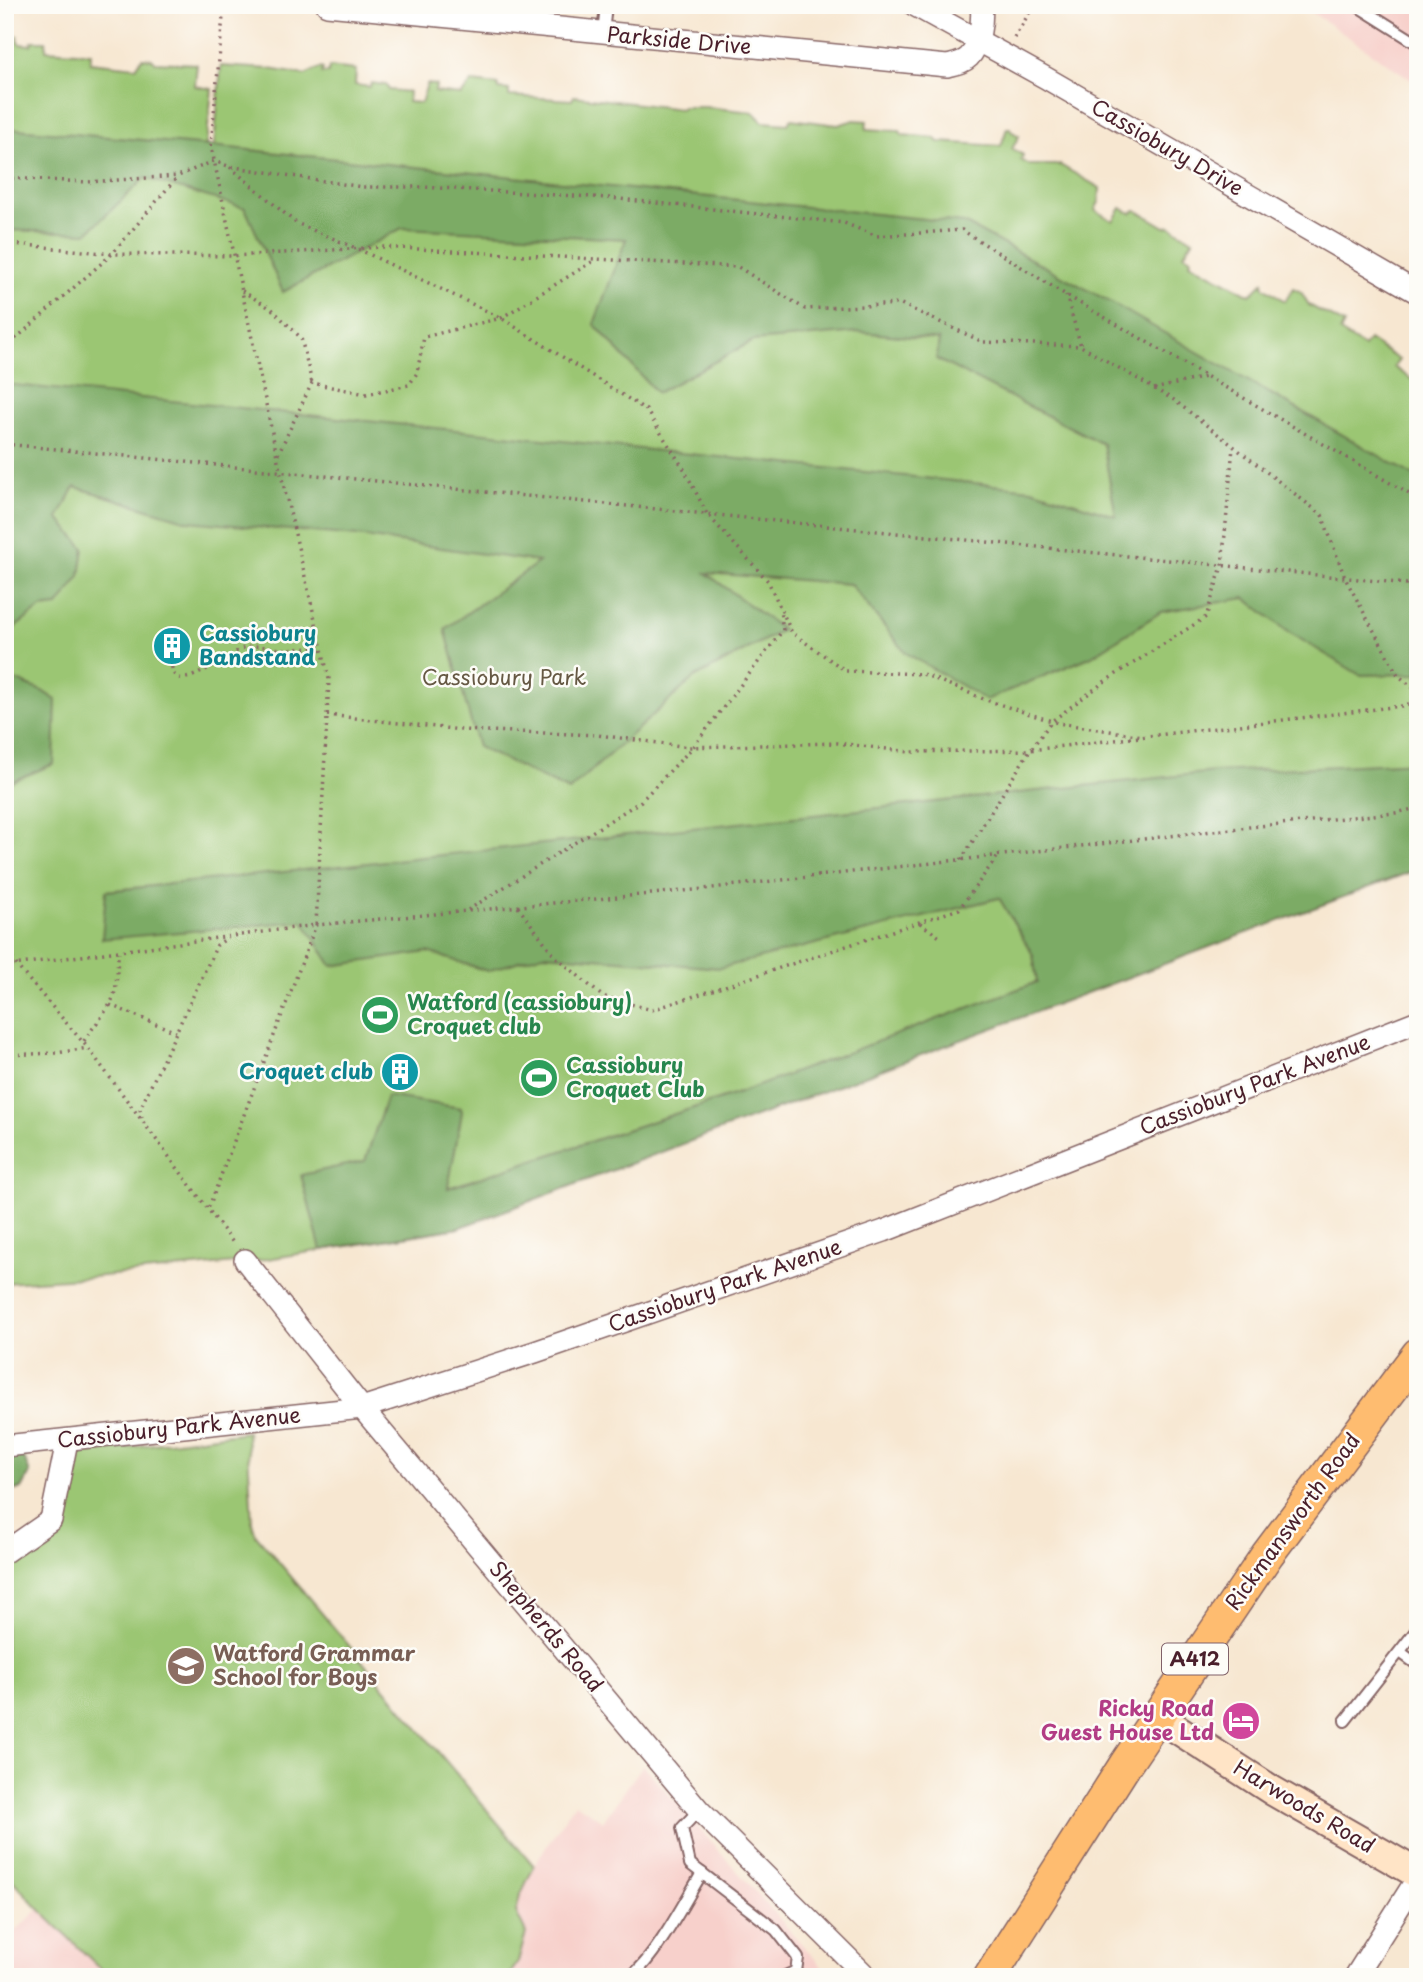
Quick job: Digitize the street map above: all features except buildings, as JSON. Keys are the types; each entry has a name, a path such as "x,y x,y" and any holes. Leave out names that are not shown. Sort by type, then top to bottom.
{"main road":[{"name":"Rickmansworth Road","path":"989,1977 1157,1717 1267,1555 1418,1354"}],"street":[{"name":"Parkside Drive","path":"327,5 947,66 968,58 977,41"},
{"name":"Cassiobury Drive","path":"914,5 1418,293"},
{"path":"977,41 982,18 981,5"},
{"name":"Cassiobury Park Avenue","path":"8,1447 362,1408 535,1352 884,1231 1418,1021"},
{"name":"Shepherds Road","path":"245,1260 362,1408 699,1810 866,1977"},
{"path":"5,1552 51,1520 67,1441"},
{"name":"Harwoods Road","path":"1157,1717 1273,1791 1418,1874"},
{"path":"1355,1977 1413,1885 1418,1882"}],"lane":[{"path":"603,34 606,5"},
{"path":"1356,5 1418,44"},
{"path":"1345,1721 1418,1628"},
{"path":"1400,1652 1418,1665"},
{"path":"699,1810 682,1828 690,1864 776,1930 798,1958 799,1974 783,1977"},
{"path":"630,1977 653,1951 702,1873"}],"path":[{"path":"209,1207 316,925 329,679 280,470 211,146 224,5"},
{"path":"1004,55 1034,5"},
{"path":"5,178 87,182 178,176 214,161 228,166 362,187 422,187 609,198 830,221 844,223 877,236 962,230 1066,295 1418,499"},
{"path":"228,166 296,223 356,248 501,318 646,410 684,469 707,514 768,580 792,633 846,671 923,674 986,700 1052,721 1143,736"},
{"path":"5,348 112,254 178,176"},
{"path":"5,243 112,254 234,256 382,247 738,268 805,309 901,304 983,342 1081,346 1174,400 1321,515 1345,578 1398,675 1418,692"},
{"path":"312,383 366,394 409,385 418,373 424,337 501,318 597,260"},
{"path":"242,290 272,309 301,338 312,383 277,456"},
{"path":"1066,295 1081,346"},
{"path":"1154,389 1207,377"},
{"path":"5,444 1418,584"},
{"path":"961,860 1030,750 1052,721 1104,682 1206,617 1222,566 1234,447"},
{"path":"467,911 641,801 694,747 783,630 779,604"},
{"path":"171,660 172,672 176,677 183,678 216,665 243,648 321,647"},
{"path":"327,715 462,730 598,735 694,747 838,743 910,751 1030,750 1418,704"},
{"path":"5,966 316,925 694,890 1395,813 1418,808"},
{"path":"518,906 555,956 602,996 652,1010 959,909 998,856"},
{"path":"920,922 941,938"},
{"path":"143,1120 140,1109 176,1032 217,945 229,937"},
{"path":"5,946 17,966 88,1048 209,1207 245,1260"},
{"path":"83,1042 109,1005 116,982 119,952"},
{"path":"109,1005 176,1032"},
{"path":"5,1055 56,1053 88,1048"}],"shaded area":[{"path":"1301,5 1418,5 1418,84"},
{"name":"Watford Grammar School for Boys","path":"247,1432 252,1522 256,1535 534,1865 575,1803 603,1821 643,1765 831,1977 5,1977 5,1941 39,1909 5,1872 5,1567 50,1537 64,1464"}],"green space":[{"name":"Cassiobury Park","path":"13,34 18,36 19,44 31,45 32,41 46,41 46,50 91,53 90,62 136,67 142,58 153,59 155,62 197,64 195,86 212,89 206,146 214,146 221,66 270,69 305,75 320,68 323,69 322,73 328,73 329,67 356,70 355,85 370,87 371,83 386,85 389,90 409,92 408,102 421,103 427,84 436,85 435,92 461,95 472,82 498,85 499,89 509,90 509,96 572,100 574,96 681,109 705,107 753,112 763,122 788,124 791,119 838,125 854,120 867,121 866,129 900,131 902,135 935,138 939,142 1001,146 1007,128 1010,128 1019,136 1012,149 1023,155 1021,160 1030,165 1060,165 1100,188 1099,202 1095,210 1113,221 1121,208 1131,213 1136,210 1165,227 1170,226 1193,240 1184,254 1191,258 1190,263 1250,295 1263,282 1264,287 1285,301 1293,288 1301,292 1309,305 1344,324 1340,332 1364,347 1369,340 1399,360 1394,367 1414,381 1418,378 1418,869 458,1228 255,1261 5,1283 5,38"},
{"path":"5,128 211,146 964,223 1105,299 1418,478 1418,674 1360,675 1287,631 1245,598 1161,612 1090,657 986,700 906,653 850,584 706,573 783,630 694,678 569,791 478,747 445,629 539,562 357,536 188,521 75,487 58,518 84,548 80,576 58,606 41,608 5,635 5,384 1032,489 1116,516 1103,444 936,359 939,340 860,332 753,341 657,393 594,324 626,239 402,228 283,292 245,208 145,178 87,233 5,230"},
{"path":"5,676 42,691 56,700 54,764 5,784"},
{"path":"1418,762 1418,869 458,1228 321,1250 301,1175 365,1161 387,1096 461,1108 448,1188 739,1093 1037,982 1033,955 999,898 720,968 543,954 487,971 428,952 332,966 303,921 102,939 106,891 1214,772"},
{"name":"Watford Grammar School for Boys","path":"247,1432 252,1522 256,1535 534,1866 520,1896 516,1912 526,1933 518,1962 508,1977 109,1977 5,1872 5,1567 50,1537 64,1464 69,1455"},
{"path":"5,1451 23,1455 30,1473 21,1489 5,1492"}],"place":[{"name":"Cassiobury Bandstand","path":"172,646"},
{"name":"Watford (cassiobury) Croquet club","path":"380,1015"},
{"name":"Croquet club","path":"400,1072"},
{"name":"Cassiobury Croquet Club","path":"539,1078"},
{"name":"Watford Grammar School for Boys","path":"186,1666"},
{"name":"Ricky Road Guest House Ltd","path":"1241,1721"}]}
